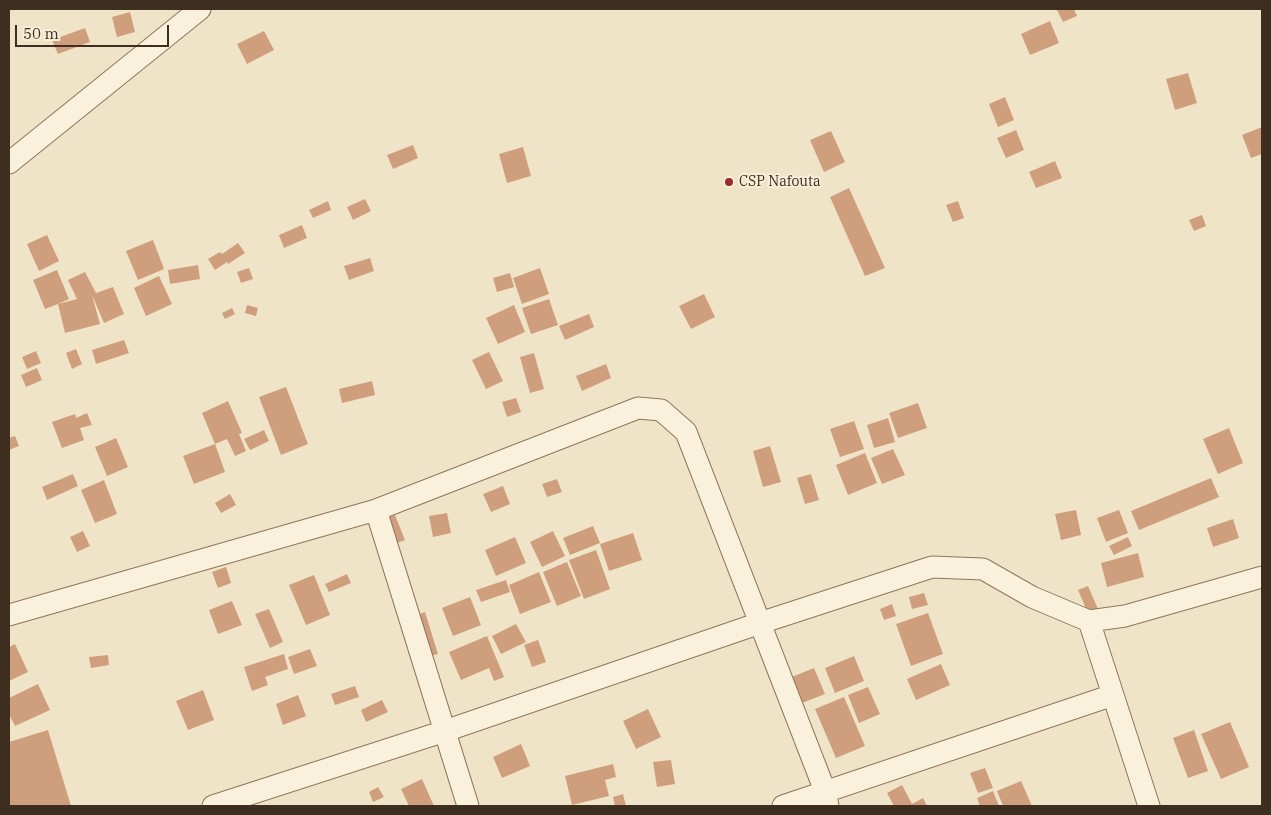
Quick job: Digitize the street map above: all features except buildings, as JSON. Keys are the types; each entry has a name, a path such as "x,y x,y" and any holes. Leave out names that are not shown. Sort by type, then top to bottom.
{"street":[{"path":"9,163 200,9"},
{"path":"9,615 376,510 638,408 661,410 686,432 826,799"},
{"path":"376,510 468,806"},
{"path":"212,806 445,731 760,623 932,567 983,569 1032,597 1089,622 1125,616 1262,577"},
{"path":"1089,622 1149,806"},
{"path":"783,806 826,799 1113,695"}],"place":[{"name":"CSP Nafouta","path":"729,182"}]}
